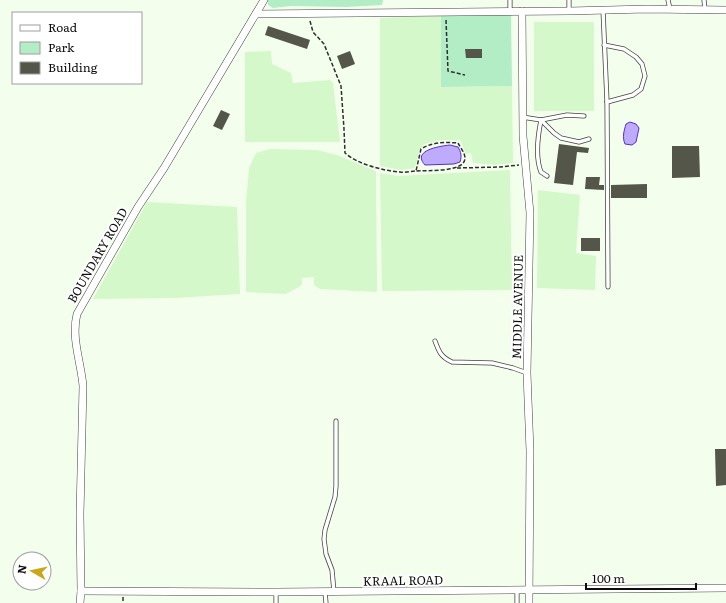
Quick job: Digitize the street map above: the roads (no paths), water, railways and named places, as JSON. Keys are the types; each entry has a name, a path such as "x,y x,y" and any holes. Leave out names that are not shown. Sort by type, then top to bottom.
{"street":[{"name":"BOUNDARY ROAD","path":"80,603 80,514 84,386 74,332 77,314 138,206 164,168 264,0"},
{"path":"256,14 670,9 726,10"},
{"name":"MIDDLE AVENUE","path":"522,11 522,117 530,213 527,373 530,458 529,603"},
{"name":"KRAAL ROAD","path":"81,591 334,592 726,588"}],"lane":[{"path":"510,0 510,12"},
{"path":"569,0 569,11"},
{"path":"668,0 670,9"},
{"path":"704,0 705,10"},
{"path":"603,10 607,102 608,287"},
{"path":"604,45 624,49 636,57 642,64 645,76 641,89 633,95 607,102"},
{"path":"522,117 541,120 567,115 584,116"},
{"path":"541,120 561,138 579,142 589,139"},
{"path":"541,120 538,164 541,172 547,176"},
{"path":"435,341 440,354 452,362 498,364 527,373"},
{"path":"334,592 332,570 326,554 324,539 325,530 336,492 336,421"},
{"path":"517,590 517,603"},
{"path":"276,592 276,603"},
{"path":"325,592 326,603"}]}
